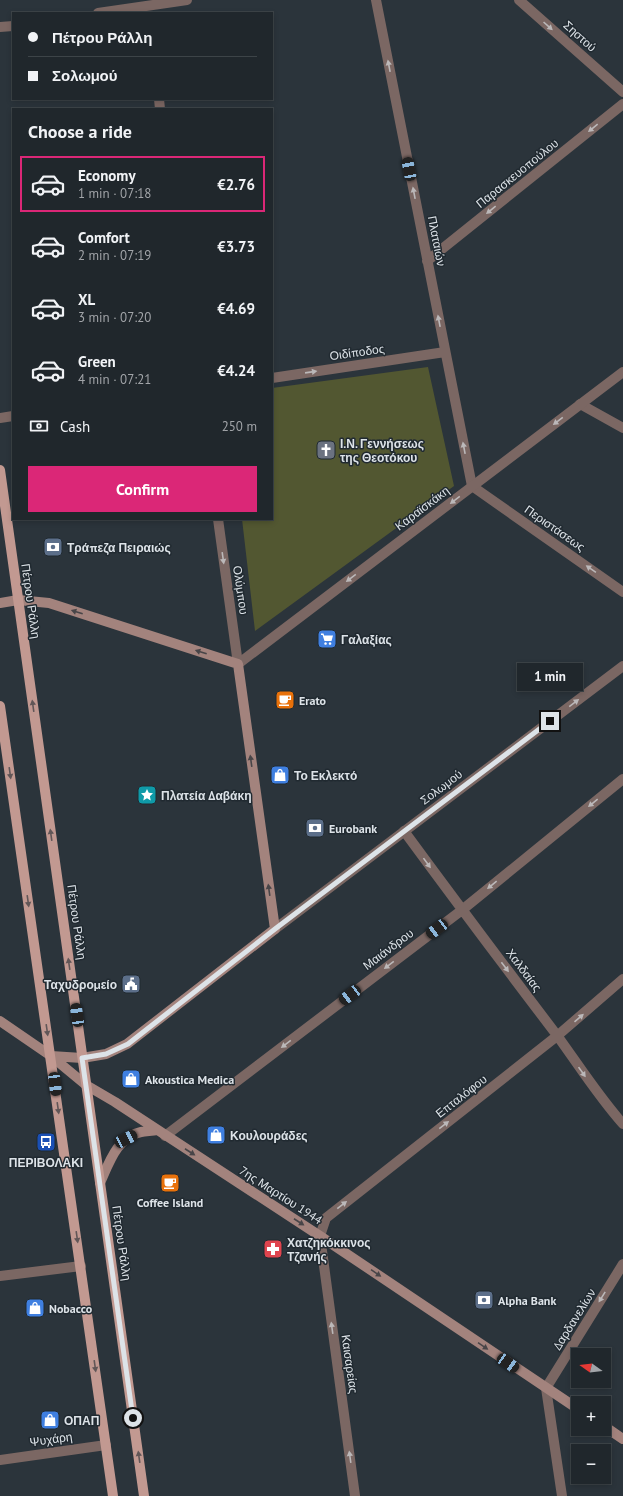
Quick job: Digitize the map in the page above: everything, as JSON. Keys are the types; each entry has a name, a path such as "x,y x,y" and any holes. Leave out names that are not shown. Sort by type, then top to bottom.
{"main road":[{"name":"Πέτρου Ράλλη","path":"0,470 144,1496"},
{"path":"0,603 18,600 49,603 238,664 275,929 128,1044 106,1054 82,1058 51,1056 0,1021"},
{"path":"0,706 114,1496"},
{"name":"7ης Μαρτίου 1944","path":"51,1056 86,1085 116,1102 161,1133 320,1236 571,1404"},
{"path":"100,1183 115,1150 126,1139 140,1132 161,1133"},
{"path":"611,1431 623,1439"}],"street":[{"path":"105,12 187,0"},
{"name":"Πλαταιών","path":"376,0 472,486"},
{"name":"Σηστού","path":"519,0 623,92"},
{"path":"0,27 12,26"},
{"name":"Παρασκευοπούλου","path":"428,261 623,104"},
{"name":"Οιδίποδος","path":"273,378 445,352"},
{"name":"Καραϊσκάκη","path":"238,664 623,372"},
{"path":"580,404 623,428"},
{"path":"0,418 12,416"},
{"name":"Περιστάσεως","path":"472,486 623,592"},
{"name":"Ολύμπου","path":"218,520 238,664"},
{"name":"Σολωμού","path":"275,929 623,666"},
{"name":"Μαιάνδρου","path":"161,1133 462,910 623,778"},
{"name":"Χαλδαίας","path":"404,831 557,1036 604,1103 623,1124"},
{"name":"Επταλόφου","path":"320,1236 326,1218 557,1036 623,979"},
{"name":"Καισαρείας","path":"320,1236 355,1496"},
{"name":"Δαρδανελίων","path":"546,1388 623,1264"},
{"path":"0,1276 81,1266"},
{"path":"546,1388 562,1496"},
{"name":"Ψυχάρη","path":"0,1460 106,1445"}],"green space":[{"path":"428,367 454,486 255,631 242,520 273,520 273,388"}],"place":[{"name":"Ι.Ν. Γεννήσεως της Θεοτόκου","path":"326,450"},
{"name":"Τράπεζα Πειραιώς","path":"53,547"},
{"name":"Γαλαξίας","path":"327,639"},
{"name":"Erato","path":"285,700"},
{"name":"Το Εκλεκτό","path":"280,775"},
{"name":"Πλατεία Δαβάκη","path":"147,795"},
{"name":"Eurobank","path":"315,828"},
{"name":"Ταχυδρομείο","path":"131,984"},
{"name":"Akoustica Medica","path":"131,1079"},
{"name":"Κουλουράδες","path":"216,1135"},
{"name":"ΠΕΡΙΒΟΛΑΚΙ","path":"46,1142"},
{"name":"Coffee Island","path":"170,1183"},
{"name":"Χατζηκόκκινος Τζανής","path":"273,1249"},
{"name":"Alpha Bank","path":"484,1300"},
{"name":"Nobacco","path":"35,1308"},
{"name":"ΟΠΑΠ","path":"50,1420"}],"route":[{"path":"133,1418 82,1058 106,1054 128,1044 275,929 550,721"}]}
